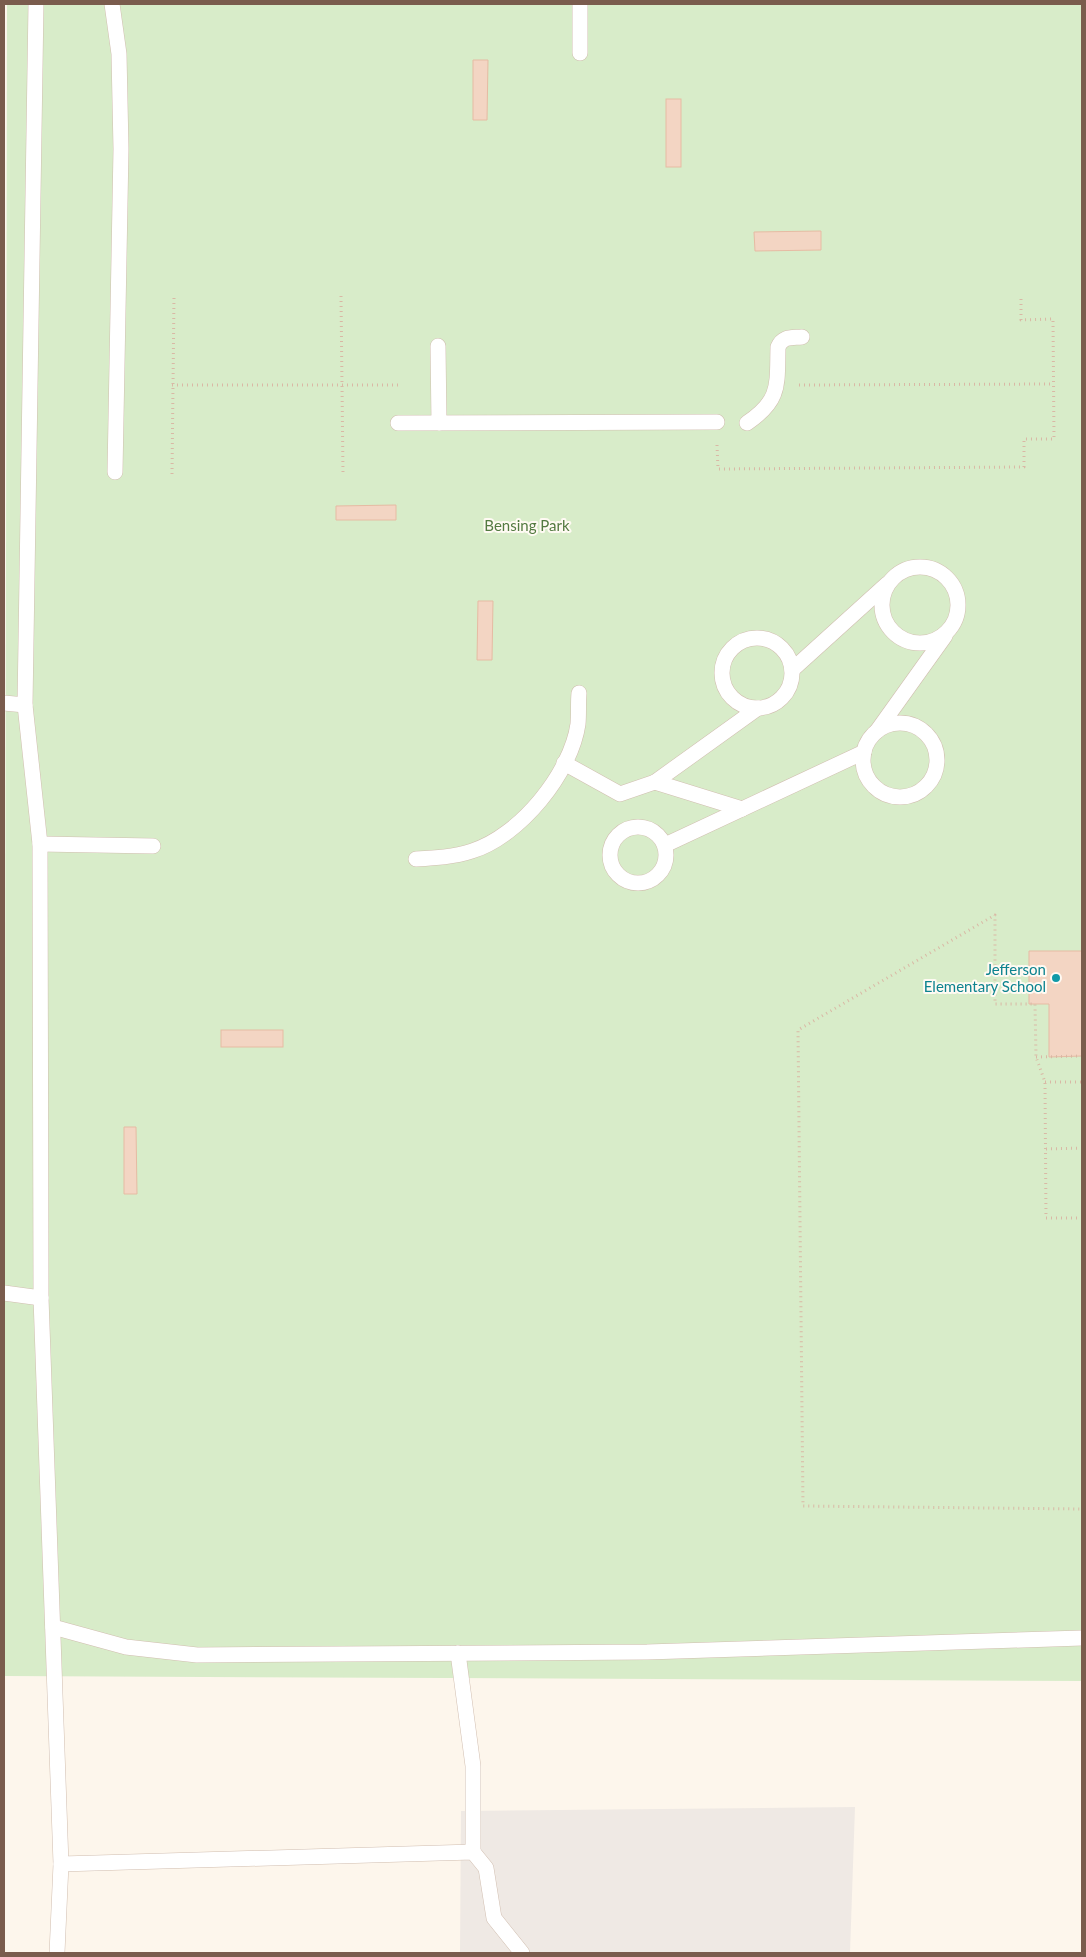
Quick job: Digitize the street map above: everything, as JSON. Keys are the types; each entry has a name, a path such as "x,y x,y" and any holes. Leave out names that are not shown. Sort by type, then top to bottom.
{"lane":[{"path":"36,4 25,705 40,844 41,1298 61,1864 57,1953"},
{"path":"112,4 119,54 120,149 115,472"},
{"path":"580,4 580,53"},
{"path":"747,423 762,413 776,391 778,347 780,342 786,338 802,337"},
{"path":"438,346 439,423"},
{"path":"398,423 717,422"},
{"path":"792,670 897,574 909,568 921,567 934,569 945,576 953,586 958,597 958,610 955,622 876,732 868,740 864,752 863,764 866,775 873,785 882,792 894,796 907,796 918,792 931,779 937,761 936,749 930,738 921,729 910,724 886,725 876,732"},
{"path":"888,583 883,595 882,607 884,619 896,634 913,643 925,643 937,639 948,632"},
{"path":"751,638 768,640 783,649 789,658 792,670 791,681 779,700 769,706 758,708 736,701 728,693 723,682 724,659 731,649 740,642 751,638"},
{"path":"416,859 445,858 473,851 500,837 524,818 544,796 564,763 578,725 579,693"},
{"path":"4,703 25,705"},
{"path":"564,763 620,794 655,782 758,708"},
{"path":"665,845 864,752"},
{"path":"655,782 742,809"},
{"path":"40,844 153,846"},
{"path":"4,1292 41,1298"},
{"path":"53,1627 126,1647 197,1655 647,1652 1082,1638"},
{"path":"458,1653 473,1766 473,1852 486,1868 494,1918 522,1953"},
{"path":"61,1864 473,1852"}],"path":[{"path":"172,474 174,296"},
{"path":"341,296 343,473"},
{"path":"717,442 718,470 1024,467 1024,439 1054,439 1053,319 1021,320 1021,297"},
{"path":"777,385 1054,384"},
{"path":"172,385 400,385"},
{"path":"1082,1218 1046,1218 1045,1082 1036,1056 1035,1004 996,1004 995,915 798,1030 803,1506 1082,1509"},
{"path":"1036,1056 1082,1056"},
{"path":"1045,1082 1082,1082"},
{"path":"1046,1149 1082,1148"}],"shaded area":[{"path":"855,1807 850,1953 460,1953 461,1811"}],"green space":[{"name":"Bensing Park","path":"7,4 1082,4 1082,1681 4,1676"}],"building":[{"path":"473,60 488,60 487,120 473,120"},
{"path":"666,99 681,99 681,167 666,167"},
{"path":"821,231 821,250 755,251 754,232"},
{"path":"396,505 396,520 336,520 336,506"},
{"path":"478,601 493,601 492,660 477,660"},
{"name":"Jefferson Elementary School","path":"1029,951 1082,951 1082,1056 1049,1057 1049,1004 1029,1004"},
{"path":"221,1030 283,1030 283,1047 221,1047"},
{"path":"124,1127 136,1127 137,1194 124,1194"}],"place":[{"name":"Jefferson Elementary School","path":"1056,978"}]}
